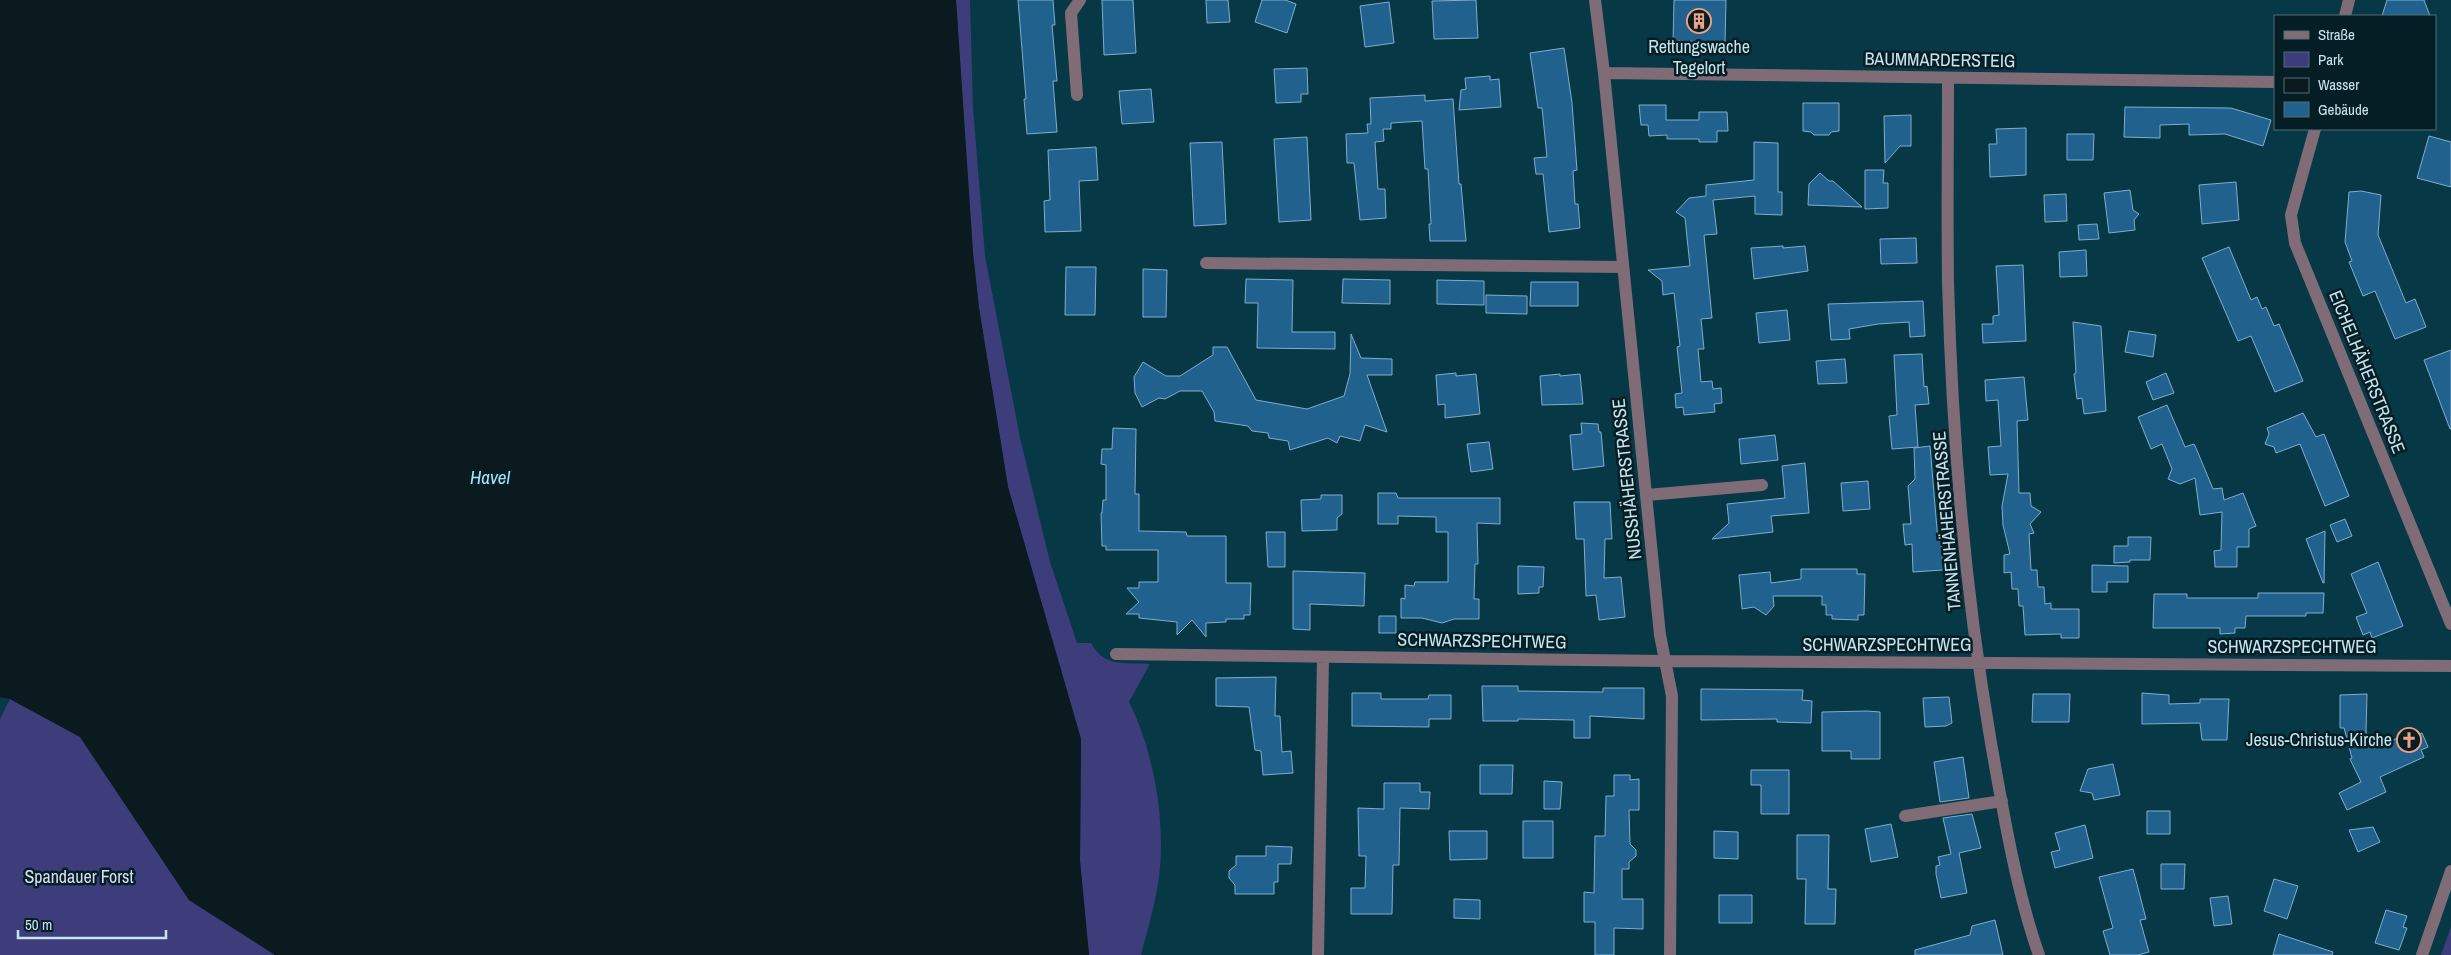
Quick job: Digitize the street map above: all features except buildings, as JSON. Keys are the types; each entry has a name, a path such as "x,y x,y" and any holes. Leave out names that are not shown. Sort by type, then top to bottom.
{"street":[{"path":"1077,95 1071,12 1080,0"},
{"name":"NUSSHÄHERSTRASSE","path":"1594,0 1604,73 1660,635 1672,696 1670,955"},
{"path":"2345,15 2350,0"},
{"name":"BAUMMARDERSTEIG","path":"1604,73 2274,82"},
{"name":"TANNENHÄHERSTRASSE","path":"1948,78 1948,281 1953,401 1977,663 2002,801 2030,931 2039,955"},
{"name":"EICHELHÄHERSTRASSE","path":"2314,130 2291,215 2295,243 2451,624"},
{"path":"1206,263 1622,267"},
{"path":"1647,495 1762,485"},
{"name":"SCHWARZSPECHTWEG","path":"1116,654 1665,661 2451,666"},
{"path":"1318,955 1323,657"},
{"path":"1905,816 2002,801"},
{"path":"2422,955 2451,871"}],"green space":[{"path":"956,0 970,0 973,108 985,256 1020,438 1050,562 1077,643 1091,643 1102,657 1109,660 1124,663 1150,664 1129,702 1146,744 1157,791 1160,815 1161,839 1158,884 1141,955 1089,955 1080,861 1081,739 1008,487 979,308 973,253"},
{"name":"Spandauer Forst","path":"10,699 80,737 189,900 275,955 0,955 0,719"},
{"path":"2451,927 2451,955 2441,955"}],"water":[{"name":"Havel","path":"0,0 956,0 973,253 979,308 1008,487 1081,739 1080,861 1089,955 275,955 189,900 80,737 10,699 0,697"}],"place":[{"name":"Rettungswache Tegelort","path":"1699,21"},
{"name":"Jesus-Christus-Kirche","path":"2409,740"}]}
